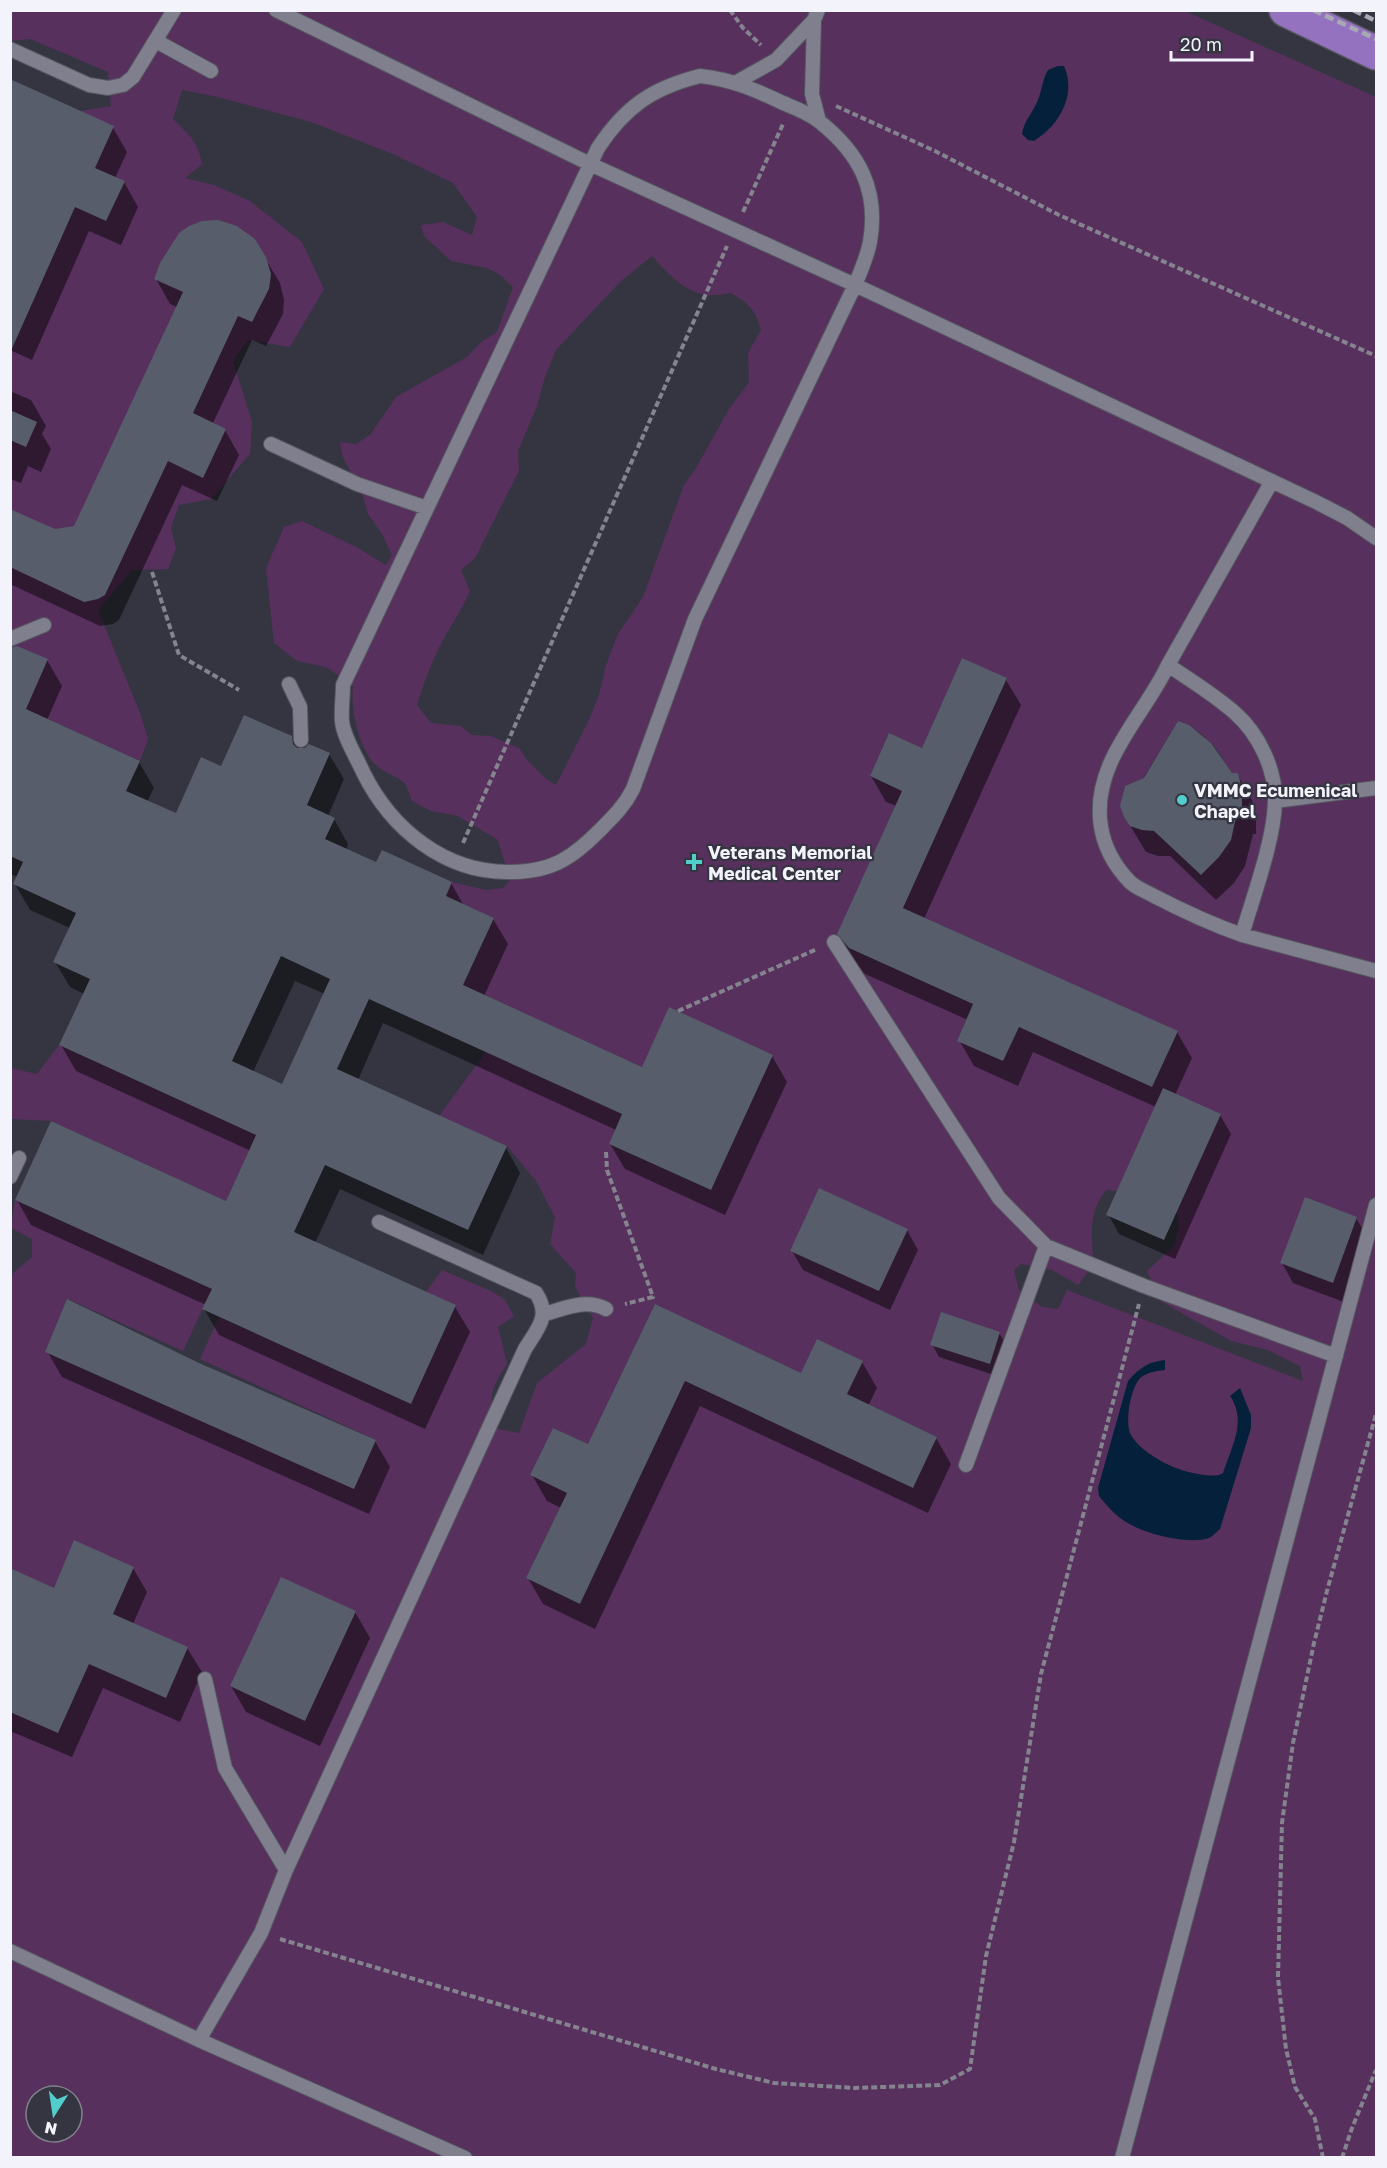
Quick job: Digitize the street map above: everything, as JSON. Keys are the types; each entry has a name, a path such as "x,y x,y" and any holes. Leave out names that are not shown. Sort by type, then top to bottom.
{"main road":[{"path":"1286,10 1377,52"}],"lane":[{"path":"10,49 89,85 108,88 123,85 133,77 174,10"},
{"path":"276,10 590,164 855,285 1272,481 1347,518 1377,538"},
{"path":"735,82 776,60 816,15"},
{"path":"816,15 812,94 819,121"},
{"path":"156,41 210,72"},
{"path":"700,76 735,82 791,106 819,121 856,158 869,189 872,224 870,241 855,285 694,619 633,789 624,806 578,850 561,862 540,869 497,872 454,863 417,841 401,826 369,784 342,723 343,685 590,164 603,141 620,118 648,95 682,80 700,76"},
{"path":"271,444 357,484 427,508"},
{"path":"1272,481 1149,700 1111,762 1101,789 1098,813 1104,841 1113,860 1131,884 1198,919 1242,935 1377,971"},
{"path":"10,639 44,625"},
{"path":"1168,665 1236,713 1248,728 1269,764 1275,801 1264,857 1242,935"},
{"path":"289,684 300,707 301,740"},
{"path":"1275,801 1377,788"},
{"path":"834,942 999,1198 1046,1246 1144,1286 1336,1356"},
{"path":"10,1178 20,1158"},
{"path":"1122,2157 1377,1205"},
{"path":"199,2040 261,1933 286,1870 520,1360 544,1314 542,1303 536,1293 380,1222"},
{"path":"966,1465 1046,1246"},
{"path":"544,1314 577,1305 598,1305 606,1309"},
{"path":"205,1679 225,1768 286,1870"},
{"path":"10,1952 199,2040 465,2157"}],"path":[{"path":"812,94 885,130 935,151 1059,215 1377,356"},
{"path":"454,863 791,106"},
{"path":"152,572 179,655 239,690"},
{"path":"678,1011 834,942"},
{"path":"606,1152 607,1170 653,1297 606,1309"},
{"path":"261,1933 616,2040 774,2083 855,2088 940,2085 970,2068 986,1956 1014,1842 1041,1674 1144,1286"},
{"path":"1323,2157 1315,2119 1295,2087 1286,2049 1278,1978 1282,1823 1293,1743 1314,1643 1377,1414"},
{"path":"1342,2157 1377,2070"}],"shaded area":[{"path":"11,11 1185,11 1376,97 1376,2157 11,2157 10,1287 13,1273 32,1257 32,1239 11,1228 15,1200 212,1289 183,1351 68,1299 45,1352 354,1488 376,1440 200,1359 219,1317 411,1404 456,1306 426,1292 442,1270 493,1292 505,1300 514,1316 498,1327 507,1364 494,1388 492,1410 498,1429 519,1433 537,1383 586,1344 593,1318 575,1287 576,1273 550,1244 555,1217 536,1181 507,1146 439,1116 486,1052 622,1114 609,1144 710,1190 773,1055 642,1067 463,985 494,918 446,896 452,882 486,890 503,888 510,880 498,840 458,816 431,811 412,801 405,784 377,766 365,750 357,729 353,706 353,686 326,667 297,661 274,643 266,568 284,527 302,521 356,547 386,565 392,555 382,534 368,514 363,496 342,455 340,442 356,444 370,435 396,397 467,357 480,343 497,332 513,287 499,274 487,268 451,261 424,236 421,225 443,222 472,235 477,217 453,183 393,154 311,122 218,97 182,90 173,119 195,144 202,164 185,178 214,185 250,201 302,242 324,289 290,347 248,340 233,361 252,422 250,454 211,499 179,505 171,528 176,548 168,569 132,570 98,610 140,713 148,739 140,761 11,702 10,235 54,251 75,207 106,221 125,181 95,168 80,111 111,106 108,72 30,39 11,41","holes":["652,256 677,281 695,292 705,295 730,293 742,300 754,312 761,330 748,353 749,382 729,409 684,485 643,597 618,634 606,665 599,695 556,785 545,778 527,760 520,749 491,736 471,735 461,726 431,723 417,705 437,653 470,591 461,570 475,558 519,471 518,451 537,406 556,350 621,281","962,658 1007,679 903,908 1177,1031 1152,1087 1019,1027 1003,1061 957,1041 973,1004 834,942 902,791 870,776 889,733 922,748","1178,721 1210,741 1221,756 1229,773 1238,773 1242,789 1242,808 1237,808 1233,830 1222,853 1201,875 1154,831 1136,827 1125,819 1122,812 1122,796 1125,786 1141,782","1162,1091 1220,1114 1177,1212 1179,1226 1174,1246 1147,1271 1162,1302 1231,1341 1268,1350 1300,1366 1303,1381 1067,1290 1058,1309 1042,1307 1019,1290 1014,1270 1021,1264 1052,1270 1078,1285 1093,1265 1092,1226 1096,1209 1106,1190 1117,1191","655,1304 937,1437 913,1488 685,1381 580,1604 526,1578 567,1493 530,1475 553,1428 588,1444"]},
{"path":"59,1045 256,1135 226,1201 51,1121 11,1119 10,1068 37,1074"}],"water":[{"path":"1064,66 1067,77 1067,99 1063,109 1043,135 1034,141 1028,140 1022,134 1024,125 1039,98 1048,70"},
{"path":"1165,1360 1165,1370 1148,1374 1139,1380 1130,1404 1128,1422 1131,1435 1143,1449 1154,1457 1182,1470 1198,1474 1219,1475 1223,1473 1238,1424 1235,1405 1230,1396 1240,1388 1251,1415 1251,1428 1220,1529 1209,1538 1200,1540 1179,1539 1144,1531 1122,1520 1099,1496 1098,1488 1128,1381 1144,1366"}],"building":[{"path":"10,79 114,126 95,168 125,181 106,221 75,207 10,353"},
{"path":"218,220 237,226 255,239 266,257 271,274 269,289 252,322 238,316 193,413 226,429 203,478 168,461 105,595 84,602 10,567 10,509 55,529 74,526 183,292 154,279 160,263 179,233 202,221"},
{"path":"10,410 37,422 26,447 10,440"},
{"path":"17,646 48,659 26,709 140,761 126,791 176,813 201,757 221,766 244,715 292,736 293,744 297,748 305,748 309,744 330,753 307,805 335,818 325,839 376,862 382,850 452,882 446,896 494,918 463,985 642,1067 669,1007 773,1055 711,1190 609,1144 622,1114 369,999 337,1069 507,1146 468,1230 325,1165 294,1232 456,1305 411,1404 202,1309 212,1289 15,1200 51,1121 226,1201 256,1135 59,1045 90,979 53,962 76,913 13,884 23,862 10,856 10,648","holes":["281,956 330,979 282,1084 232,1061"]},
{"path":"962,658 1007,678 903,908 1178,1031 1152,1087 1019,1027 1003,1061 957,1041 973,1004 849,948 837,934 902,791 870,776 889,733 922,748"},
{"name":"VMMC Ecumenical Chapel","path":"1178,721 1189,725 1211,743 1232,773 1238,773 1242,789 1242,809 1238,808 1231,840 1219,857 1201,875 1154,831 1130,826 1120,806 1125,786 1144,778"},
{"path":"1163,1088 1221,1114 1164,1240 1106,1215"},
{"path":"819,1188 908,1229 879,1291 790,1251"},
{"path":"1305,1197 1357,1217 1333,1283 1280,1263"},
{"path":"67,1299 199,1363 376,1440 354,1489 45,1352"},
{"path":"655,1304 801,1373 817,1339 863,1361 847,1394 937,1437 913,1488 685,1381 580,1604 526,1578 567,1493 530,1475 553,1428 588,1444"},
{"path":"941,1312 1000,1332 990,1364 930,1345"},
{"path":"74,1540 134,1567 113,1614 188,1647 166,1698 89,1664 58,1733 10,1712 10,1568 54,1588"},
{"path":"281,1577 356,1611 305,1721 230,1686"}],"railway":[{"path":"1313,10 1376,39"},
{"path":"1353,10 1376,21"}],"place":[{"name":"VMMC Ecumenical Chapel","path":"1182,800"},
{"name":"Veterans Memorial Medical Center","path":"694,862"}]}
